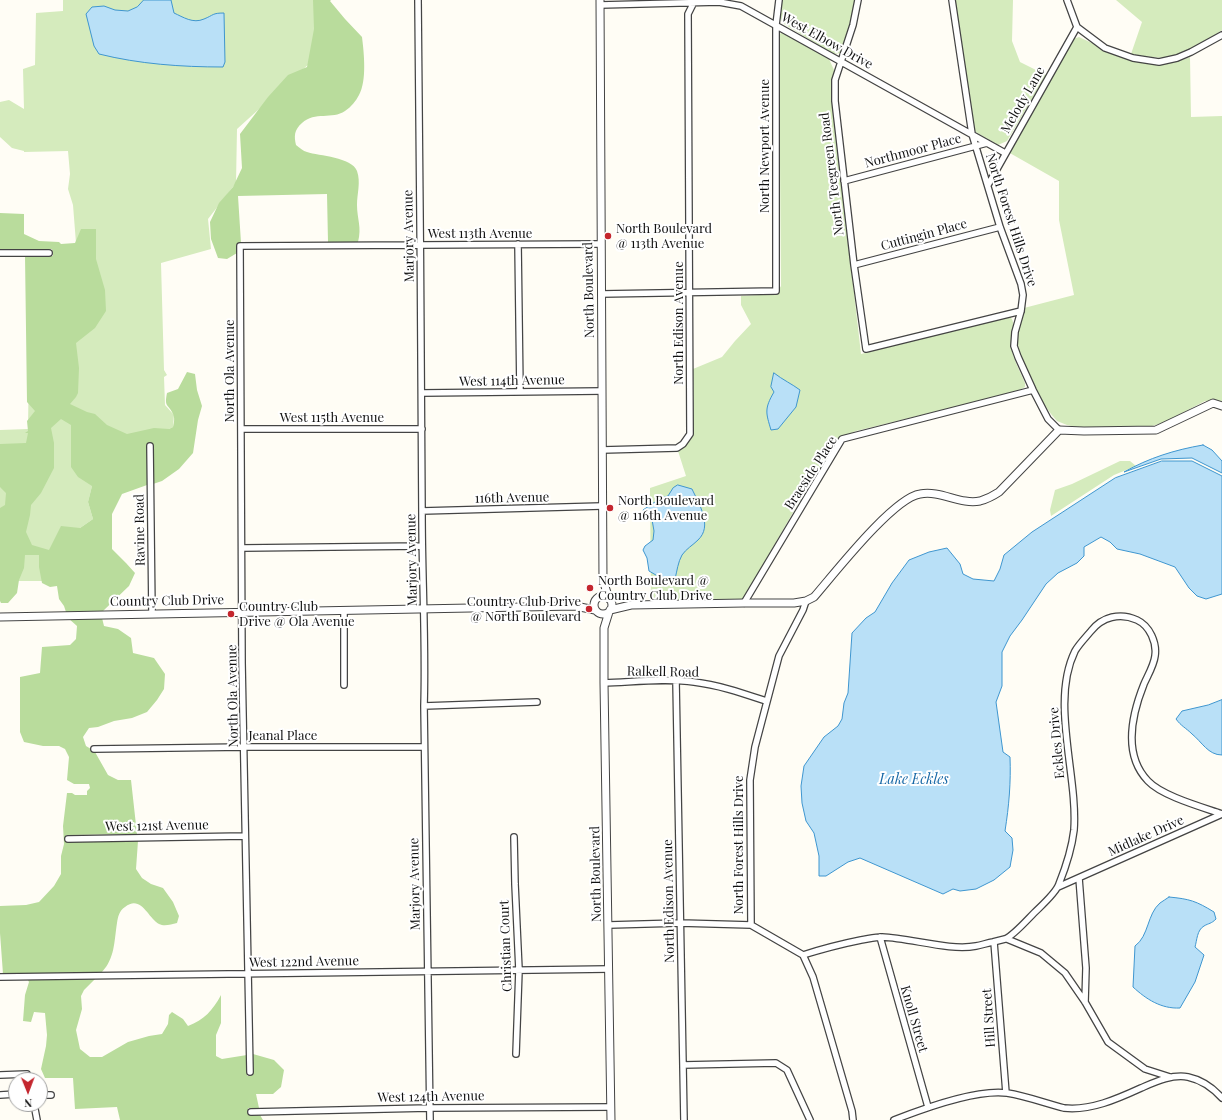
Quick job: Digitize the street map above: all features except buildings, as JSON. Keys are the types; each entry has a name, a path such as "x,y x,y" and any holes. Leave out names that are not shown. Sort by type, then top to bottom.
{"street":[{"name":"Marjory Avenue","path":"418,0 421,245 422,546 426,662 424,747 430,1120"},
{"name":"North Newport Avenue","path":"690,293 776,291 776,25 779,0"},
{"name":"North Teegreen Road","path":"858,0 853,25 835,80 835,101 854,265 866,349 1021,311"},
{"name":"North Forest Hills Drive","path":"803,955 751,925 750,780 755,747 779,656 803,610 806,601 814,597 873,529 899,505 908,498 920,494 935,493 964,501 979,501 988,499 999,492 1059,430 1048,418 1033,390 1014,346 1015,332 1021,311 1023,295 1021,284 1000,227 972,134 952,0"},
{"path":"1067,0 1077,27 1105,48 1133,58 1159,62 1177,58 1191,52 1222,34"},
{"name":"West Elbow Drive","path":"600,2 719,2 741,6 1005,153"},
{"name":"North Boulevard","path":"600,2 600,244 603,580 610,600"},
{"name":"North Edison Avenue","path":"602,450 676,448 683,444 690,434 688,14 695,2"},
{"name":"Melody Lane","path":"988,185 1077,27"},
{"name":"Northmoor Place","path":"844,181 987,142"},
{"name":"Cuttingin Place","path":"854,265 1000,227"},
{"path":"518,244 520,392"},
{"name":"West 113th Avenue","path":"240,246 600,244"},
{"name":"North Ola Avenue","path":"240,246 243,548 242,663 245,746 245,836 250,1072"},
{"path":"0,253 50,253"},
{"path":"601,294 690,293"},
{"name":"Braeside Place","path":"744,602 842,439 1033,390"},
{"name":"West 114th Avenue","path":"422,393 602,392"},
{"path":"1059,430 1156,430 1213,404 1222,406"},
{"name":"West 115th Avenue","path":"241,429 422,429"},
{"name":"Ravine Road","path":"150,446 152,614"},
{"name":"116th Avenue","path":"422,511 602,506"},
{"path":"243,548 422,546"},
{"name":"North Boulevard","path":"596,599 603,580"},
{"path":"631,605 610,600 604,596 596,599 594,607 596,611 604,614 631,605 744,602 794,603 806,601"},
{"name":"Country Club Drive","path":"575,606 596,599"},
{"path":"610,600 612,606 610,611"},
{"name":"Country Club Drive","path":"0,617 575,606 596,611"},
{"path":"344,611 344,685"},
{"name":"North Boulevard","path":"596,611 604,628"},
{"name":"North Boulevard","path":"610,611 604,628 604,682 611,1120"},
{"name":"Eckles Drive","path":"803,955 836,945 880,937 907,939 949,946 975,947 994,942 1007,938 1032,915 1058,887 1071,846 1074,830 1073,798 1064,702 1067,675 1075,650 1096,625 1114,616 1136,619 1144,624 1150,631 1155,645 1155,657 1137,702 1132,723 1132,746 1137,767 1149,782 1162,791 1222,814"},
{"name":"North Edison Avenue","path":"676,681 684,1120"},
{"name":"Ralkell Road","path":"604,682 676,681 721,686 766,701"},
{"path":"424,706 537,702"},
{"name":"Jeanal Place","path":"94,748 245,746 424,747"},
{"name":"Midlake Drive","path":"1058,887 1222,814"},
{"name":"West 121st Avenue","path":"68,839 245,836"},
{"name":"Christian Court","path":"514,837 519,970 516,1054"},
{"path":"1079,878 1086,968 1085,1002"},
{"path":"609,925 680,923 751,925"},
{"name":"Knoll Street","path":"880,937 928,1107"},
{"path":"1007,938 1040,953 1065,973 1085,1002 1108,1042 1145,1069 1170,1078"},
{"name":"Hill Street","path":"994,942 1006,1093"},
{"path":"803,955 825,1017 852,1111 853,1120"},
{"name":"West 122nd Avenue","path":"0,977 609,969"},
{"path":"683,1066 776,1063 786,1070 810,1120"},
{"path":"894,1120 928,1107 984,1094 1006,1093 1073,1109 1101,1104 1150,1084 1170,1078 1188,1077 1198,1080 1213,1088 1222,1098"},
{"name":"West 124th Avenue","path":"251,1112 430,1108 611,1107"}],"green space":[{"path":"63,0 319,0 310,63 237,129 236,183 208,219 211,249 161,263 164,370 167,375 164,377 165,405 174,415 173,427 169,429 91,439 92,486 88,502 93,519 80,528 77,528 69,581 0,581 0,430 28,429 30,287 53,285 53,250 76,243 73,205 68,189 70,174 68,151 24,152 12,148 0,137 0,102 9,100 24,109 23,69 35,65 36,13 63,11"},
{"path":"313,0 331,0 330,1 345,19 362,37 364,51 364,75 362,89 358,97 349,108 340,114 318,116 307,119 296,131 295,142 296,145 304,151 342,160 354,166 357,171 359,184 357,210 360,232 358,242 328,242 327,194 238,196 241,243 237,243 237,253 227,259 218,258 211,239 210,222 219,203 233,187 242,168 240,134 268,97 288,75 307,67 314,29"},
{"path":"781,0 855,0 851,22 843,49 840,53 834,54 830,52 784,24 780,19"},
{"path":"954,0 1013,0 1012,41 1020,62 1046,75 1007,141 998,145 974,131"},
{"path":"1116,0 1222,0 1222,30 1198,46 1185,53 1172,57 1162,58 1131,54 1142,22"},
{"path":"782,32 785,32 829,59 834,70 832,100 861,354 1009,316 1013,322 1011,342 1012,351 1025,383 1025,387 1016,392 856,431 847,436 834,446 795,509 744,598 741,600 651,601 650,488 686,476 678,451 688,443 691,437 694,408 693,369 722,357 751,324 741,305 741,296 776,294 781,286 779,35"},
{"path":"1079,37 1109,51 1162,63 1176,62 1190,57 1191,117 1222,116 1222,401 1205,401 1165,422 1152,426 1132,428 1080,428 1057,421 1039,397 1019,351 1017,338 1024,308 1074,295 1059,220 1059,181 1008,152 1073,39"},
{"path":"0,213 24,214 24,234 39,241 59,242 61,244 75,243 81,229 96,229 96,259 105,290 106,311 95,328 76,343 79,368 78,393 70,404 95,414 107,425 127,434 154,428 169,429 173,427 174,419 173,414 166,403 167,393 178,389 187,372 195,374 197,390 202,406 198,420 193,453 179,469 162,481 153,484 153,443 147,443 147,485 122,494 112,514 112,549 135,573 129,586 103,611 66,612 59,599 57,586 50,587 42,583 39,567 39,555 25,555 24,568 19,580 17,593 8,603 1,603 0,601 0,508 5,505 6,493 0,487 0,444 26,443 28,433 25,433 28,431 27,421 35,411 27,402 25,256 53,256 52,249 0,250","holes":["61,419 71,425 71,467 78,477 92,486 88,502 93,519 80,528 61,526 49,550 32,545 26,532 31,505 41,493 54,468 54,443 51,428"]},
{"path":"1120,461 1130,461 1136,466 1114,475 1051,516 1050,510 1055,490 1072,484"},
{"path":"68,618 102,618 104,626 118,629 131,638 133,653 154,658 165,674 164,689 147,712 132,718 89,728 83,737 86,746 91,749 91,752 95,752 108,775 118,780 131,780 137,834 66,835 65,842 138,841 136,869 142,878 151,884 163,888 173,902 179,916 177,923 164,925 155,921 144,908 136,903 125,907 121,910 118,916 112,955 102,972 3,974 0,906 26,905 39,902 54,886 61,874 61,856 64,844 63,826 67,793 87,795 87,791 90,788 89,784 74,784 67,780 69,757 65,749 59,746 43,746 24,742 20,732 20,677 40,673 42,647 70,645 76,639 77,626"},
{"path":"95,979 84,990 81,996 82,1009 76,1030 80,1049 90,1057 102,1057 128,1042 162,1034 168,1024 169,1015 172,1012 183,1019 188,1026 194,1024 208,1014 221,995 221,1023 216,1035 216,1056 222,1059 247,1055 247,1076 253,1075 253,1054 274,1060 284,1070 281,1087 273,1094 256,1094 259,1108 248,1108 248,1115 260,1115 263,1120 120,1120 117,1107 75,1109 73,1078 48,1078 48,1072 42,1072 41,1069 47,1035 45,1013 34,1012 31,1022 23,1021 25,995 29,982 28,980"}],"water":[{"path":"144,0 171,0 174,13 196,21 215,14 224,13 225,62 223,67 160,64 99,54 94,46 86,14 92,7 104,6 115,10 128,11 137,7"},
{"path":"774,373 800,390 796,407 778,429 771,430 767,407 774,392 771,387"},
{"path":"1203,445 1212,450 1222,461 1222,473 1192,458 1161,459 1124,472 1162,455"},
{"name":"Lake Eckles","path":"1162,461 1192,461 1222,476 1222,594 1206,599 1197,596 1189,588 1175,567 1140,554 1117,549 1110,542 1101,537 1084,547 1084,556 1077,563 1058,573 1046,584 1010,636 1002,652 1002,686 996,702 1003,752 1010,757 1008,812 1005,831 1012,838 1013,850 1010,867 994,880 976,889 960,891 953,889 943,894 860,858 848,862 826,876 819,876 819,856 814,833 806,821 802,803 801,786 804,766 824,737 838,726 842,719 844,703 848,693 852,633 866,618 875,612 892,583 909,560 929,552 947,548 960,564 963,574 973,579 994,581 1000,569 1004,555 1032,532 1115,478"},
{"path":"678,485 692,489 701,508 705,522 702,534 698,540 682,555 675,579 672,580 661,578 649,571 647,558 643,550 645,546 653,540 654,531 651,514 645,513 643,510 661,498 668,496 673,488"},
{"path":"1222,700 1222,755 1213,753 1206,748 1176,719 1182,711"},
{"path":"1169,897 1188,900 1202,905 1214,912 1216,919 1202,928 1199,933 1195,947 1204,955 1195,982 1180,1008 1160,1005 1133,987 1135,946 1143,937 1156,908 1160,903"}],"place":[{"name":"North Boulevard @ 113th Avenue","path":"608,236"},
{"name":"North Boulevard @ 116th Avenue","path":"610,508"},
{"name":"North Boulevard @ Country Club Drive","path":"590,588"},
{"name":"Country Club Drive @ North Boulevard","path":"589,609"},
{"name":"Country Club Drive @ Ola Avenue","path":"231,614"}]}
